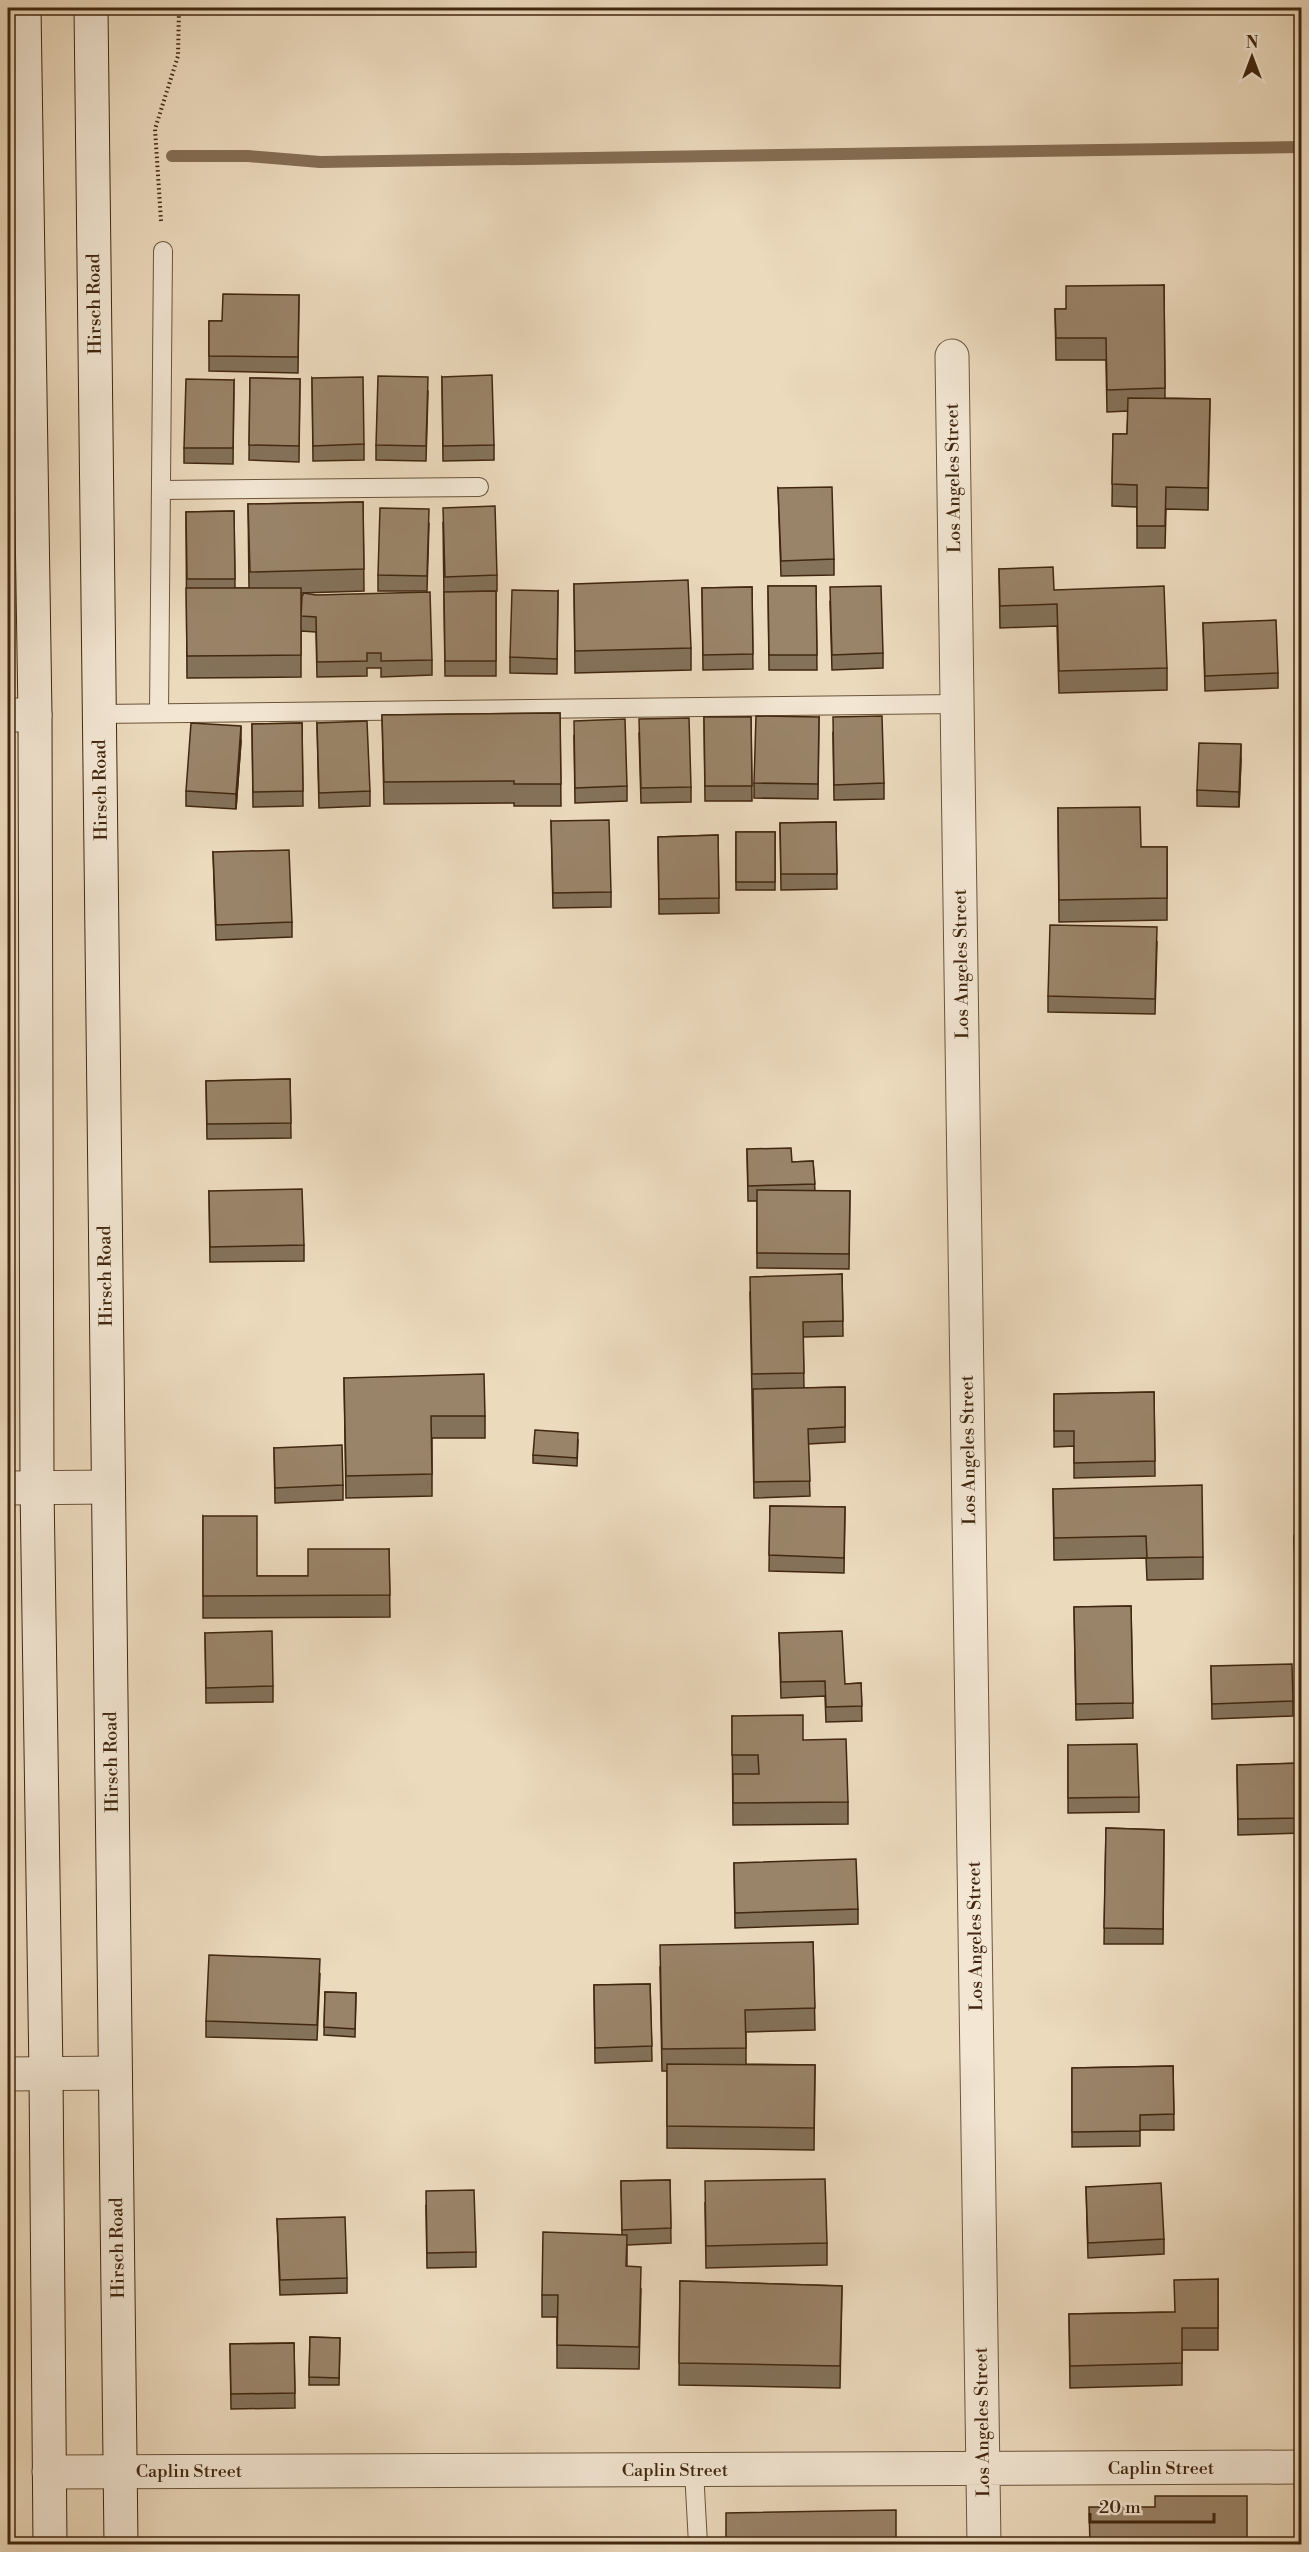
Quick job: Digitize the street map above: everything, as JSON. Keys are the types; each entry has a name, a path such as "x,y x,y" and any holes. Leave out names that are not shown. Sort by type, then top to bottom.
{"main road":[{"path":"24,8 21,715 22,1488 46,2074 50,2544"},
{"name":"Hirsch Road","path":"91,8 120,2544"},
{"name":"Los Angeles Street","path":"952,356 984,2544"},
{"path":"22,1488 108,1487"},
{"path":"8,2074 115,2073"},
{"name":"Caplin Street","path":"49,2472 1302,2468"}],"lane":[{"path":"159,713 163,251"},
{"path":"161,490 479,487"},
{"path":"99,714 957,704"},
{"path":"694,2470 698,2544"}],"path":[{"path":"163,251 154,129 178,56 179,8"}],"building":[{"path":"1164,285 1165,388 1107,390 1106,338 1056,338 1055,309 1066,309 1066,286"},
{"path":"223,294 299,295 298,357 209,356 209,321 222,321"},
{"path":"492,375 494,445 443,446 442,377"},
{"path":"378,376 428,377 426,446 376,445"},
{"path":"363,377 364,444 313,446 312,378"},
{"path":"250,378 300,379 299,446 249,445"},
{"path":"186,379 234,380 233,448 184,448"},
{"path":"1128,398 1210,399 1208,488 1166,487 1165,526 1137,526 1137,485 1112,484 1113,434 1127,434"},
{"path":"832,487 834,559 781,561 778,488"},
{"path":"363,502 364,569 250,572 248,504"},
{"path":"495,506 497,575 445,577 443,508"},
{"path":"380,508 429,509 427,576 378,575"},
{"path":"234,511 235,579 187,579 186,512"},
{"path":"1053,567 1054,590 1164,586 1167,668 1059,671 1057,604 1000,606 999,569"},
{"path":"688,580 691,648 575,651 574,584"},
{"path":"768,586 816,586 817,655 769,655"},
{"path":"881,586 883,653 832,655 830,587"},
{"path":"752,587 753,654 703,655 702,588"},
{"path":"186,588 301,588 301,655 187,656"},
{"path":"512,590 558,591 557,659 510,657"},
{"path":"496,591 496,661 445,661 444,592"},
{"path":"430,592 432,660 381,661 381,653 367,653 367,661 317,662 316,617 301,616 304,593 316,595"},
{"path":"1276,620 1278,673 1205,676 1203,623"},
{"path":"560,713 561,784 514,784 514,781 384,782 382,715"},
{"path":"756,716 819,717 818,784 754,783"},
{"path":"882,716 884,783 834,785 833,717"},
{"path":"704,717 751,717 752,786 705,786"},
{"path":"689,718 691,787 641,788 639,719"},
{"path":"625,719 627,786 575,788 574,721"},
{"path":"367,721 370,791 319,793 317,723"},
{"path":"191,723 241,726 236,794 186,791"},
{"path":"302,723 303,791 253,792 252,724"},
{"path":"1199,743 1241,744 1239,792 1197,790"},
{"path":"1140,807 1141,847 1167,847 1167,898 1059,900 1058,808"},
{"path":"609,820 611,892 553,893 551,821"},
{"path":"836,822 837,874 781,874 780,823"},
{"path":"736,832 775,832 775,882 736,882"},
{"path":"718,835 719,898 659,899 658,837"},
{"path":"289,850 292,922 216,925 213,852"},
{"path":"1050,925 1157,927 1155,999 1048,996"},
{"path":"290,1079 291,1123 207,1124 206,1081"},
{"path":"791,1148 792,1162 813,1161 815,1184 748,1186 747,1149"},
{"path":"302,1189 304,1245 210,1247 209,1191"},
{"path":"757,1190 850,1191 849,1254 757,1253"},
{"path":"842,1274 843,1321 803,1322 804,1373 752,1374 750,1277"},
{"path":"484,1374 485,1416 431,1416 432,1474 346,1476 344,1378"},
{"path":"845,1387 845,1427 808,1429 810,1481 754,1482 753,1389"},
{"path":"1154,1392 1155,1461 1074,1463 1074,1431 1054,1431 1054,1394"},
{"path":"535,1430 578,1433 577,1458 533,1455"},
{"path":"342,1445 343,1485 275,1488 274,1448"},
{"path":"1202,1485 1203,1557 1147,1558 1146,1536 1054,1538 1053,1489"},
{"path":"770,1506 845,1507 844,1558 769,1555"},
{"path":"203,1516 257,1516 257,1576 308,1576 308,1549 389,1549 390,1595 203,1596"},
{"path":"1294,1536 1302,1536 1302,1586 1296,1586"},
{"path":"1131,1606 1133,1703 1076,1704 1074,1607"},
{"path":"272,1631 273,1686 206,1688 205,1633"},
{"path":"842,1631 845,1684 861,1683 862,1706 826,1707 825,1681 781,1682 779,1633"},
{"path":"1292,1664 1293,1701 1212,1704 1211,1666"},
{"path":"803,1715 803,1740 846,1739 848,1802 733,1803 733,1774 759,1774 758,1755 732,1755 732,1716"},
{"path":"1137,1744 1139,1797 1068,1798 1068,1745"},
{"path":"1302,1763 1302,1818 1238,1819 1237,1765"},
{"path":"1106,1828 1164,1830 1163,1929 1104,1928"},
{"path":"856,1859 858,1909 735,1913 734,1863"},
{"path":"813,1942 815,2008 745,2010 746,2048 662,2049 660,1945"},
{"path":"209,1955 320,1959 317,2025 206,2021"},
{"path":"650,1984 652,2046 595,2048 594,1985"},
{"path":"325,1992 356,1993 355,2029 324,2027"},
{"path":"667,2064 815,2065 814,2128 667,2126"},
{"path":"1173,2066 1174,2114 1140,2115 1140,2131 1072,2132 1072,2068"},
{"path":"825,2179 827,2243 706,2246 705,2181"},
{"path":"670,2180 671,2228 622,2230 621,2181"},
{"path":"1161,2183 1164,2239 1088,2243 1086,2187"},
{"path":"474,2190 476,2252 427,2253 426,2191"},
{"path":"345,2217 347,2278 280,2280 277,2219"},
{"path":"543,2232 627,2235 626,2266 641,2267 639,2347 557,2345 558,2295 542,2295"},
{"path":"1218,2279 1218,2328 1182,2328 1182,2363 1070,2366 1069,2314 1175,2312 1174,2280"},
{"path":"680,2281 842,2286 840,2366 679,2363"},
{"path":"310,2337 340,2338 339,2378 309,2377"},
{"path":"294,2343 295,2393 231,2394 230,2344"},
{"path":"1155,2496 1247,2496 1247,2544 1090,2544 1089,2507 1155,2507"},
{"path":"896,2510 896,2544 726,2544 726,2513"}],"waterway":[{"path":"172,156 248,156 320,162 1302,147"}]}
